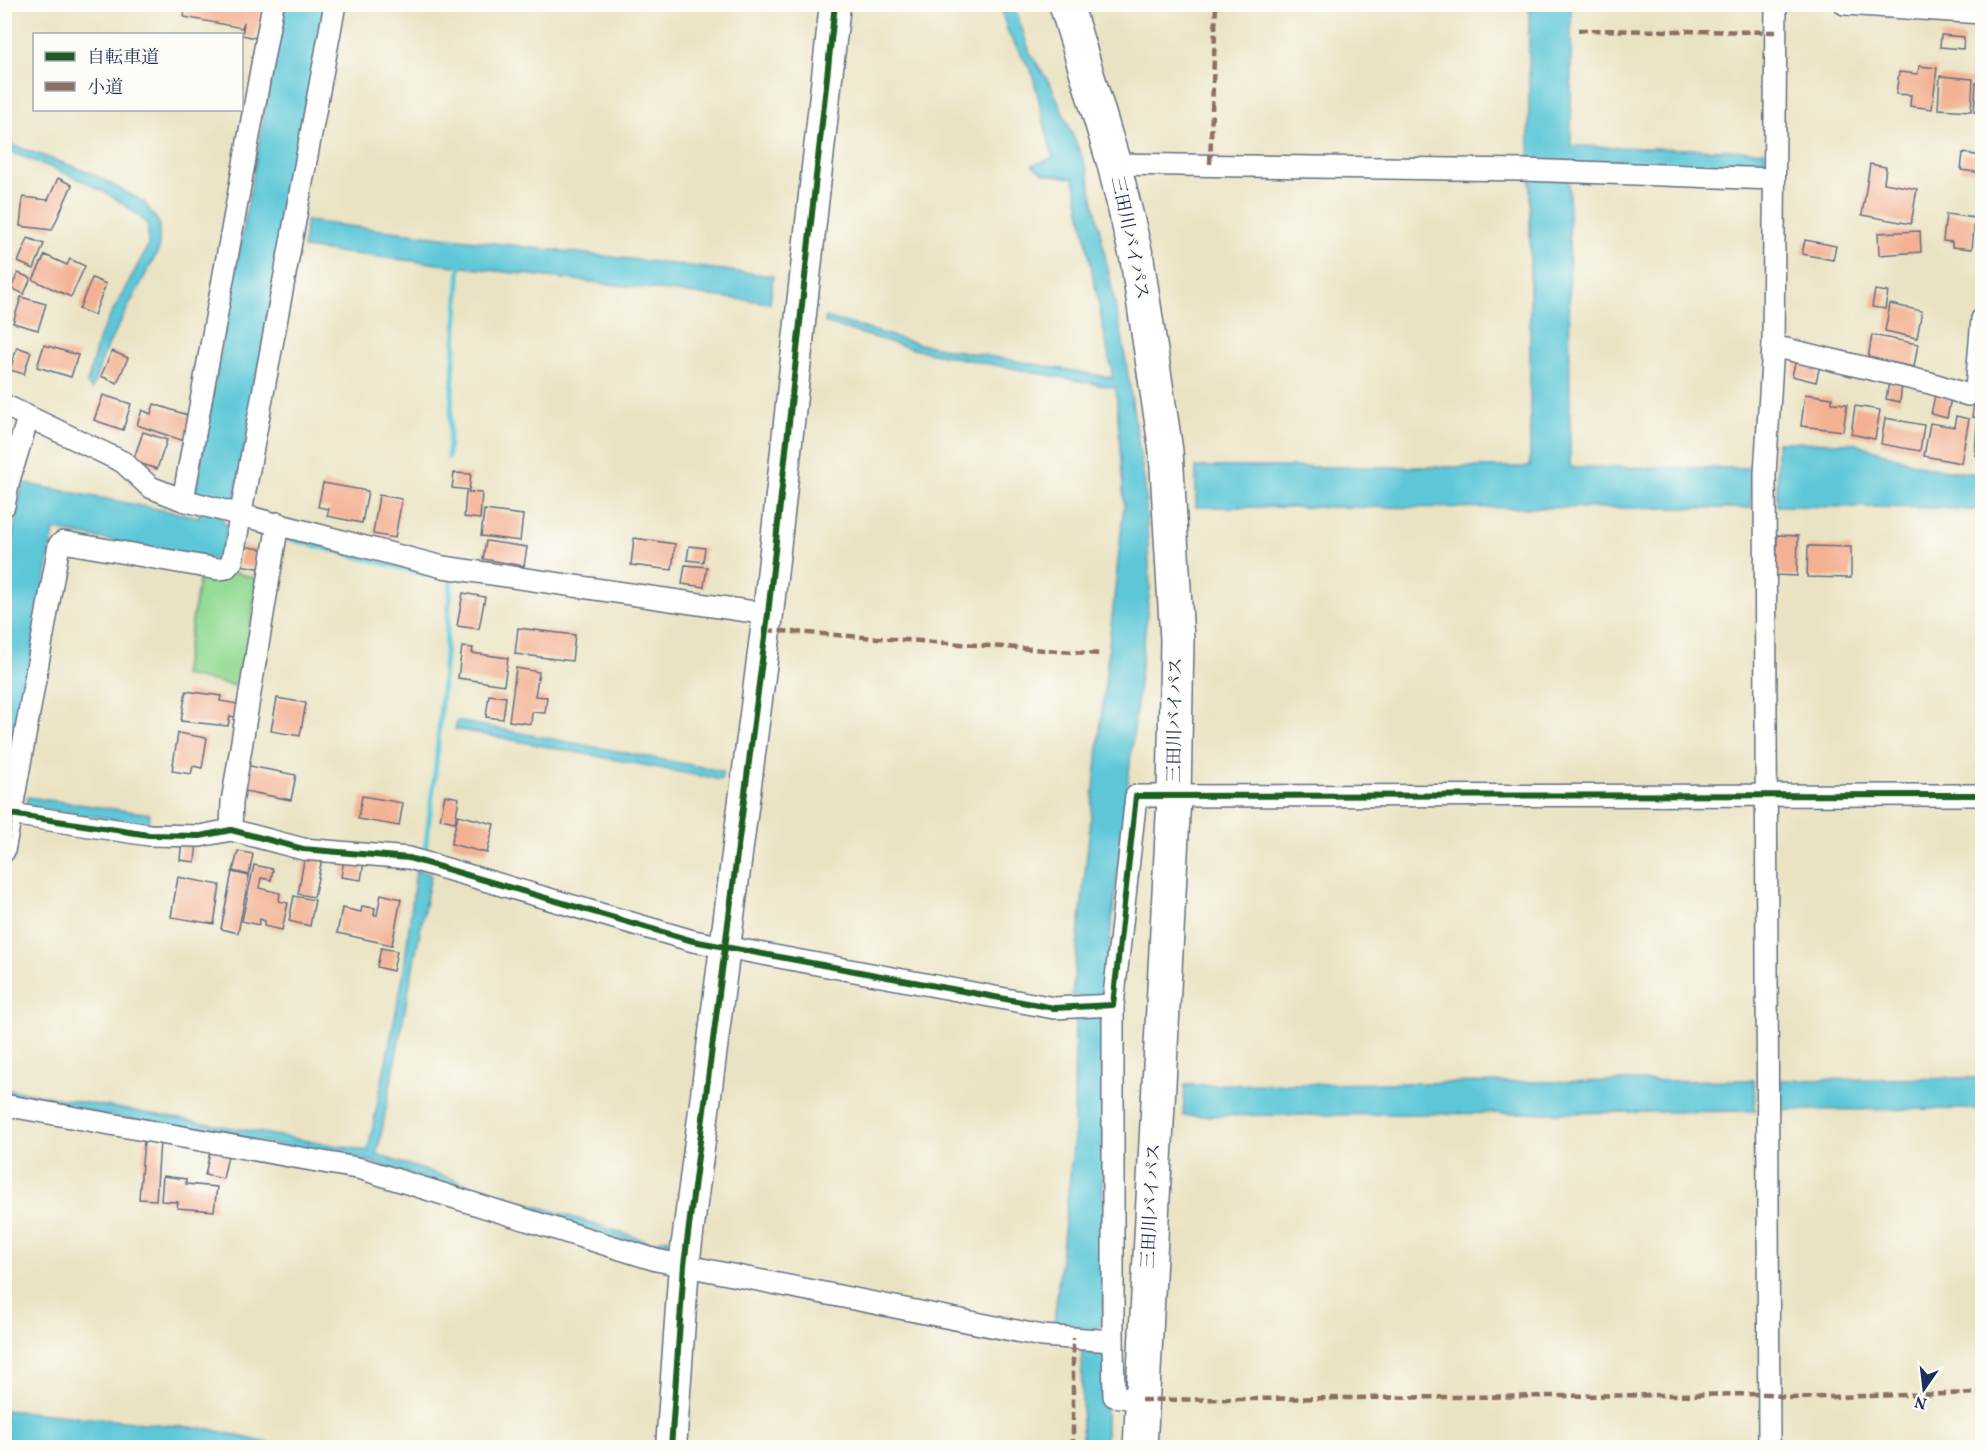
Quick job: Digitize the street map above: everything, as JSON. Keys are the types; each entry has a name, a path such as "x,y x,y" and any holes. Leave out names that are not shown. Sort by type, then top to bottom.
{"highway":[{"name":"三田川バイパス","path":"1066,4 1114,164 1137,259 1167,452 1178,640 1174,797 1140,1448"}],"street":[{"path":"190,501 273,4"},
{"path":"4,851 58,545 63,542 218,569 226,568 232,561 236,512 335,4"},
{"path":"670,1448 684,1265 727,947 768,614 835,4"},
{"path":"1769,1448 1765,474 1773,346 1776,4"},
{"path":"1845,4 1983,13"},
{"path":"1114,164 1523,170 1774,179"},
{"path":"1773,346 1930,383 1968,395 1976,389 1983,319"},
{"path":"4,405 123,462 150,487 190,501 443,567 768,614"},
{"path":"4,506 9,480 28,418"},
{"path":"231,830 232,802 278,523"},
{"path":"1141,1400 1114,1396 1113,1341 1113,1005 1136,795 1174,797 1983,795"},
{"path":"11,814 149,835 200,836 231,830 303,849 409,858 693,941 1054,1008 1113,1005"},
{"path":"4,1105 362,1169 656,1260 1042,1336 1113,1341"}],"green space":[{"path":"233,572 257,579 242,687 183,675 200,575"}],"water":[{"path":"284,5 325,5 235,501 227,499 222,521 228,526 221,560 54,530 5,804 5,577 22,483 199,517 204,494 195,493"},
{"path":"1000,5 1014,5 1030,53 1052,87 1087,169 1122,337 1145,486 1150,587 1104,991 1092,998 1072,996 1124,504 1116,388 917,350 825,323 826,317 919,344 1113,378 1074,178 1044,174 1032,165 1053,158 1032,72 1008,33"},
{"path":"1529,5 1571,5 1571,146 1765,151 1766,169 1529,163"},
{"path":"4,142 91,173 144,202 159,223 159,249 105,351 92,389 87,384 99,337 148,246 148,225 133,211 99,189 5,150"},
{"path":"1530,176 1569,178 1570,467 1751,468 1751,508 1196,507 1196,467 1530,467"},
{"path":"306,221 773,276 770,303 303,248"},
{"path":"1777,442 1854,443 1926,467 1982,475 1982,511 1943,508 1777,506"},
{"path":"457,721 723,771 721,780 455,729"},
{"path":"27,797 150,814 148,824 26,807"},
{"path":"416,870 431,874 377,1155 653,1243 668,1238 669,1242 655,1250 364,1160 5,1097 4,1089 368,1151 403,977"},
{"path":"1093,1014 1102,1018 1104,1325 1092,1329 1054,1324 1074,1137 1075,1018"},
{"path":"1982,1078 1982,1109 1780,1110 1780,1080"},
{"path":"1754,1080 1755,1111 1183,1116 1185,1085"},
{"path":"1093,1345 1106,1352 1106,1447 1082,1448 1082,1351"},
{"path":"4,1410 209,1429 284,1447 5,1447"}],"building":[{"path":"186,4 262,4 256,38 243,35 244,22 242,28 184,17"},
{"path":"1941,35 1964,37 1963,49 1940,47"},
{"path":"1919,66 1937,68 1932,109 1910,106 1911,95 1896,94 1899,72 1918,74"},
{"path":"1940,76 1973,79 1971,111 1938,109"},
{"path":"1976,83 1982,84 1982,113 1974,112"},
{"path":"1963,153 1982,156 1982,173 1961,170"},
{"path":"1870,164 1886,167 1884,183 1917,189 1911,224 1862,215"},
{"path":"58,178 72,185 52,230 20,226 23,197 48,200"},
{"path":"1946,214 1975,218 1972,249 1952,247 1952,242 1943,241"},
{"path":"1920,231 1921,252 1879,255 1878,233"},
{"path":"28,238 44,244 34,269 18,262"},
{"path":"1805,240 1836,246 1833,260 1802,254"},
{"path":"45,255 67,265 70,259 85,266 71,297 33,280"},
{"path":"18,273 31,278 24,294 11,288"},
{"path":"92,278 106,284 94,315 79,309"},
{"path":"1875,290 1888,292 1885,309 1872,307"},
{"path":"21,297 46,304 38,330 13,323"},
{"path":"1890,304 1922,311 1917,338 1885,331"},
{"path":"1872,335 1918,344 1914,367 1868,358"},
{"path":"44,345 78,355 71,377 37,367"},
{"path":"17,347 31,352 24,374 10,370"},
{"path":"112,351 128,358 117,383 101,376"},
{"path":"1796,359 1820,365 1816,382 1792,376"},
{"path":"1889,382 1902,384 1900,402 1886,399"},
{"path":"1805,394 1832,398 1832,403 1847,404 1843,431 1801,426"},
{"path":"103,395 131,404 123,430 94,420"},
{"path":"1935,395 1951,398 1947,418 1931,414"},
{"path":"1974,403 1982,404 1982,419 1972,417"},
{"path":"154,404 193,417 184,441 137,425 142,410 151,414"},
{"path":"1855,406 1880,410 1875,439 1851,434"},
{"path":"1956,416 1969,419 1961,463 1924,456 1930,423 1954,427"},
{"path":"1885,418 1924,425 1920,451 1881,444"},
{"path":"1977,424 1982,425 1982,456 1975,455"},
{"path":"143,432 167,440 157,469 133,461"},
{"path":"454,473 471,474 469,490 452,488"},
{"path":"323,483 368,491 362,523 327,516 329,509 318,507"},
{"path":"466,492 482,493 480,519 464,517"},
{"path":"379,495 402,499 395,538 373,534"},
{"path":"484,510 523,515 520,541 481,536"},
{"path":"1777,535 1798,536 1797,576 1776,575"},
{"path":"634,538 675,544 672,570 631,565"},
{"path":"486,541 527,547 524,566 483,559"},
{"path":"242,546 267,550 263,569 239,565"},
{"path":"689,546 705,548 703,562 687,560"},
{"path":"1808,546 1851,547 1851,578 1807,577"},
{"path":"685,565 707,567 704,587 682,584"},
{"path":"463,593 485,597 479,629 457,626"},
{"path":"518,628 575,635 572,661 515,654"},
{"path":"462,647 473,648 472,653 508,658 504,685 458,678"},
{"path":"516,668 539,672 535,696 547,697 545,713 532,712 531,724 509,721"},
{"path":"186,691 221,696 220,701 238,704 236,717 230,716 228,726 181,721"},
{"path":"489,695 506,697 503,719 486,717"},
{"path":"277,698 306,703 300,736 271,731"},
{"path":"178,733 207,738 202,768 193,766 191,774 172,771"},
{"path":"245,765 296,775 291,800 240,790"},
{"path":"445,795 459,798 455,822 440,819"},
{"path":"362,796 403,803 399,826 358,819"},
{"path":"458,815 494,824 487,853 451,844"},
{"path":"182,839 197,841 195,862 180,860"},
{"path":"238,851 253,854 249,875 233,871"},
{"path":"305,855 322,859 314,897 298,894"},
{"path":"344,859 364,862 361,880 341,877"},
{"path":"254,865 273,869 271,880 261,878 259,888 280,893 279,901 288,903 282,930 264,926 265,921 260,919 259,925 242,921"},
{"path":"232,872 249,876 238,933 221,929"},
{"path":"178,877 220,885 214,924 171,917"},
{"path":"381,894 401,899 392,945 337,933 342,908 361,912 362,906 375,908 374,915 377,915"},
{"path":"294,896 315,900 310,926 289,921"},
{"path":"381,948 397,951 393,971 377,967"},
{"path":"144,1140 160,1141 156,1200 139,1199"},
{"path":"211,1147 229,1151 223,1179 205,1175"},
{"path":"163,1176 186,1179 186,1184 217,1187 214,1211 177,1208 178,1202 161,1201"}],"waterway":[{"path":"448,457 460,266"},
{"path":"286,538 432,576"},
{"path":"425,850 436,765 451,582"}],"marked path":[{"path":"1210,164 1216,4"},
{"path":"1578,30 1776,32"},
{"path":"766,630 1101,654"},
{"path":"1073,1338 1073,1448"},
{"path":"1141,1400 1768,1394 1790,1398 1982,1393"}],"cycle path":[{"path":"671,1448 684,1265 768,614 835,4"},
{"path":"4,851 11,814 149,835 200,836 231,830 303,849 409,858 693,941 1054,1008 1113,1005 1136,796 1982,795"}]}
